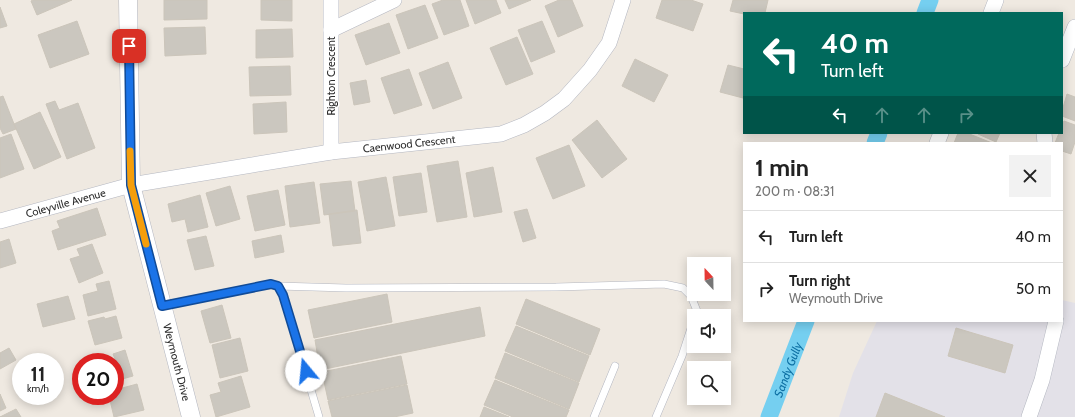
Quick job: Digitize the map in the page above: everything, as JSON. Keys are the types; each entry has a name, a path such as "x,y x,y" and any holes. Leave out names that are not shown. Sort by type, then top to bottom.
{"street":[{"name":"Weymouth Drive","path":"128,0 131,185 191,417"},
{"name":"Righton Crescent","path":"331,0 331,152"},
{"path":"331,30 394,0"},
{"name":"Caenwood Crescent","path":"131,185 331,152 501,134 524,125 545,113 564,99 590,70 609,43 623,0"},
{"path":"991,12 996,0"},
{"path":"1063,25 1075,21"},
{"path":"1063,57 1075,27"},
{"name":"Coleyville Avenue","path":"0,220 131,185"},
{"path":"1029,417 1042,380 1056,322"}],"lane":[{"path":"162,306 271,284 278,286 346,288 556,287 664,284 683,288 691,296 696,309"},
{"path":"278,286 283,295 319,417"},
{"path":"656,417 687,341"},
{"path":"594,417 615,366"}],"shaded area":[{"path":"1063,300 1075,303 1075,417 839,417 853,373 877,322 1063,322"}],"building":[{"path":"72,0 37,15 31,1"},
{"path":"164,0 207,0 207,19 164,20"},
{"path":"261,0 292,0 292,21 261,20"},
{"path":"443,0 460,0 469,26 444,35 432,4"},
{"path":"466,0 496,0 501,13 475,24"},
{"path":"505,0 531,0 509,9"},
{"path":"559,0 572,0 583,26 558,37 545,6"},
{"path":"662,0 691,0 703,4 693,31 656,18"},
{"path":"733,0 768,0 765,12 743,12 743,14 730,11"},
{"path":"425,5 438,38 408,49 396,15"},
{"path":"0,7 7,26 0,28"},
{"path":"77,21 89,54 50,68 38,35"},
{"path":"542,21 555,52 531,62 518,30"},
{"path":"389,23 400,53 366,65 355,35"},
{"path":"205,27 206,54 165,56 164,28"},
{"path":"292,29 293,57 256,58 256,30"},
{"path":"517,37 533,74 506,85 490,48"},
{"path":"635,59 668,75 654,102 622,86"},
{"path":"448,62 462,98 433,109 419,73"},
{"path":"728,65 743,69 743,98 720,92"},
{"path":"290,66 291,95 250,96 249,67"},
{"path":"409,69 422,105 394,114 381,78"},
{"path":"366,80 370,102 354,105 350,83"},
{"path":"1067,94 1075,97 1075,121 1063,116 1063,108"},
{"path":"3,96 16,129 3,134 0,128 0,97"},
{"path":"55,101 59,110 78,103 95,148 67,159 46,104"},
{"path":"286,102 287,132 254,134 253,104"},
{"path":"40,112 61,157 34,169 14,124"},
{"path":"597,120 627,159 602,178 572,140"},
{"path":"1064,121 1075,125 1075,142 1071,154 1063,151 1063,142 1055,142 1059,134 1063,134"},
{"path":"11,134 24,169 0,178 0,138"},
{"path":"958,134 970,134 990,142 954,142"},
{"path":"978,134 1000,134 996,142"},
{"path":"569,145 585,186 553,199 536,158"},
{"path":"458,161 467,217 437,222 427,166"},
{"path":"493,167 502,212 474,217 466,173"},
{"path":"421,173 427,212 399,216 393,177"},
{"path":"386,177 395,226 367,231 358,182"},
{"path":"351,181 355,211 324,215 320,184"},
{"path":"314,182 320,223 290,227 285,186"},
{"path":"230,186 240,219 216,226 206,193"},
{"path":"278,190 285,225 255,231 247,196"},
{"path":"200,195 208,227 188,232 185,219 172,222 168,204"},
{"path":"97,208 106,235 58,250 52,231 60,228 57,221"},
{"path":"527,209 536,238 523,242 514,212"},
{"path":"357,210 361,243 333,246 329,214"},
{"path":"281,235 284,252 255,258 252,241"},
{"path":"206,236 214,266 195,270 187,240"},
{"path":"9,239 16,263 0,268 0,242"},
{"path":"92,244 103,273 79,283 70,259 80,256 77,249"},
{"path":"109,281 116,309 88,316 83,295 98,291 96,284"},
{"path":"387,294 392,322 314,338 308,310"},
{"path":"68,296 75,319 43,327 37,304"},
{"path":"526,299 600,329 590,355 516,324"},
{"path":"222,305 231,338 210,343 201,311"},
{"path":"480,307 485,336 320,370 315,340"},
{"path":"116,316 122,338 95,345 88,321"},
{"path":"516,326 589,356 579,382 505,351"},
{"path":"956,328 1013,345 1005,373 948,356"},
{"path":"240,338 248,371 220,378 212,345"},
{"path":"9,348 12,353 12,362 0,369 0,353"},
{"path":"125,350 133,376 124,378 124,353 116,353"},
{"path":"505,353 579,383 569,409 495,378"},
{"path":"401,356 407,384 328,400 322,372"},
{"path":"241,376 250,407 216,417 210,395 221,392 218,383"},
{"path":"495,380 569,410 566,417 513,417 484,405"},
{"path":"137,384 144,410 114,417 111,405 124,405 124,388"},
{"path":"407,385 413,413 394,417 332,417 328,401"},
{"path":"885,393 945,417 876,417"},
{"path":"0,394 6,408 0,411"},
{"path":"484,407 509,417 480,417"},
{"path":"16,409 21,417 0,417"}],"waterway":[{"name":"Sandy Gully","path":"925,12 930,0"},
{"name":"Sandy Gully","path":"875,142 879,134"},
{"name":"Sandy Gully","path":"769,417 806,322"}],"slow traffic":[{"path":"130,151 131,185 146,244"}],"route":[{"path":"129,46 131,185 162,306 271,284 278,286 283,295 306,371"}]}
